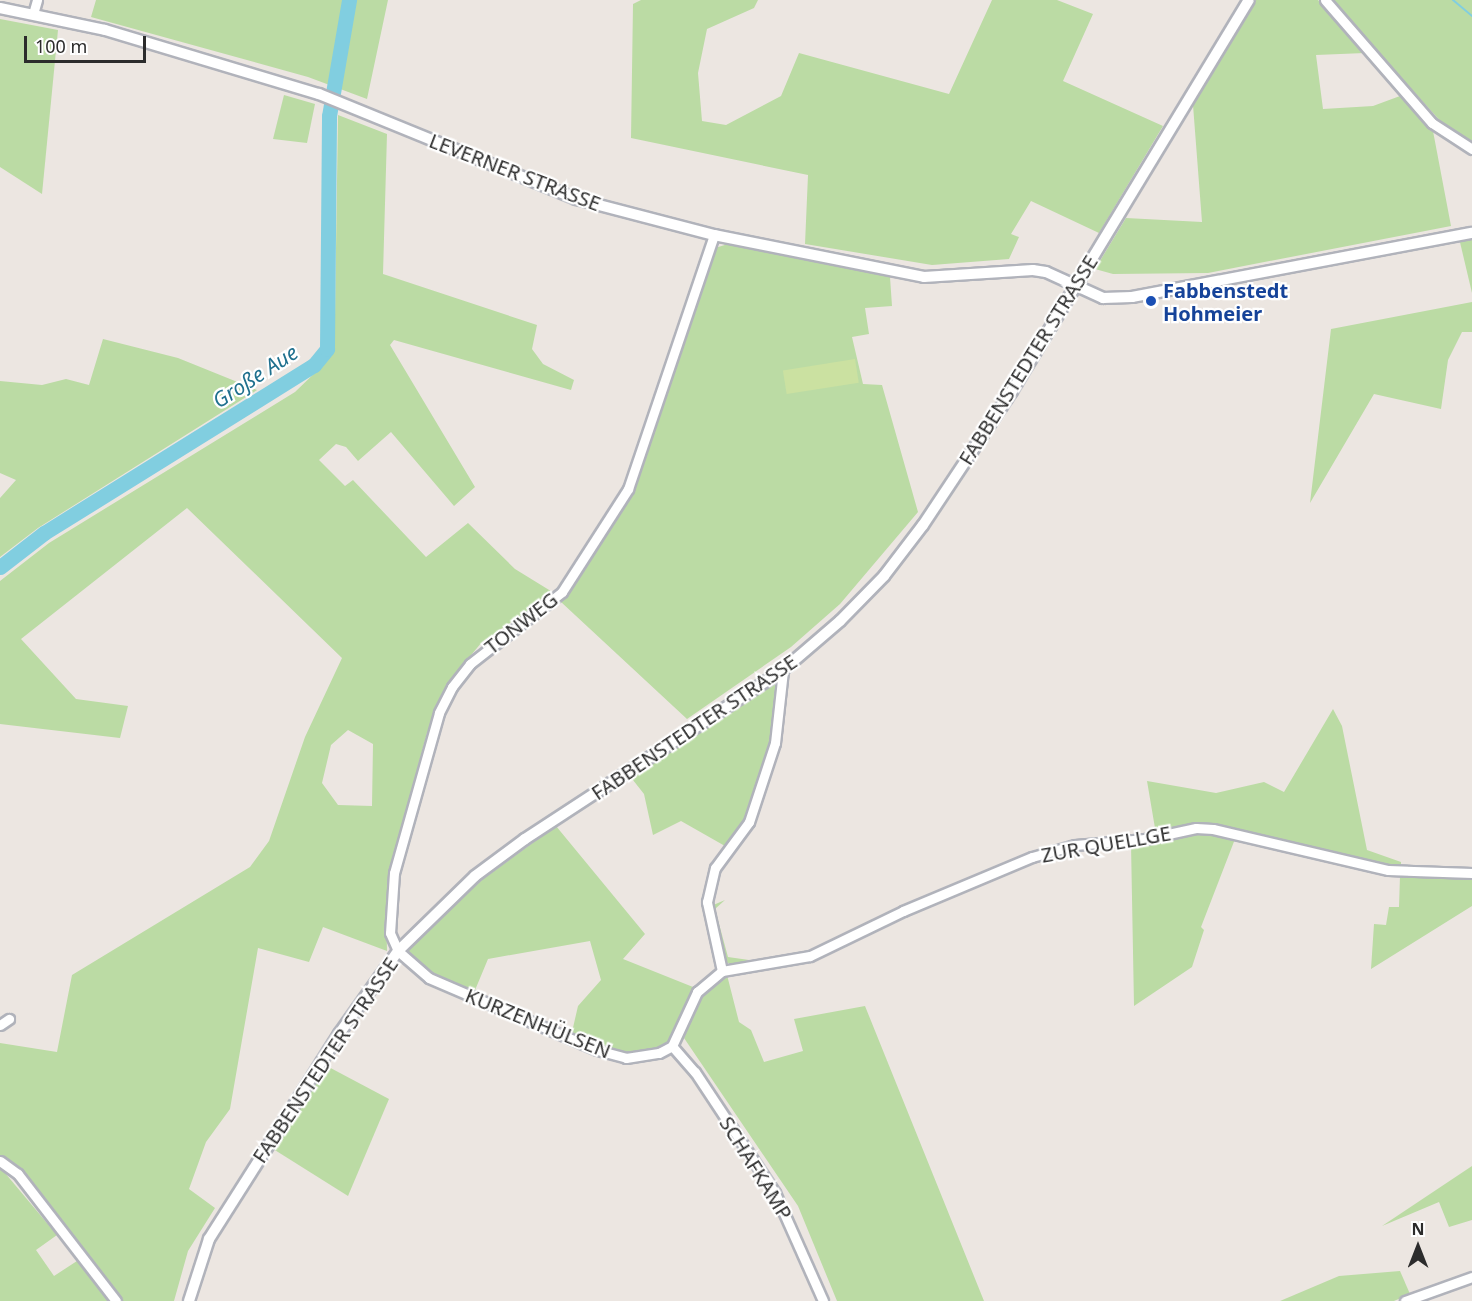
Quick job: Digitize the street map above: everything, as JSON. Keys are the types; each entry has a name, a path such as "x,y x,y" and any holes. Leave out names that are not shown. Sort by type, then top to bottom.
{"street":[{"path":"33,14 37,0"},
{"name":"FABBENSTEDTER STRASSE","path":"189,1301 209,1239 339,1034 398,951 475,876 525,839 783,670 876,584 923,525 1012,391 1249,0"},
{"path":"1325,0 1414,105 1440,129 1472,149"},
{"name":"LEVERNER STRASSE","path":"0,8 33,14 180,51 319,94 576,200 714,235 924,277 1032,270 1076,285 1103,298 1132,297 1472,233"},
{"name":"TONWEG","path":"398,951 390,933 394,873 439,713 452,687 470,664 562,592 628,489 714,235"},
{"path":"672,1046 698,992 722,971 707,903 715,868 749,822 775,742 783,670"},
{"name":"ZUR QUELLGE","path":"722,971 810,956 903,911 1032,857 1076,845 1145,839 1196,828 1213,829 1388,870 1472,873"},
{"name":"KURZENHÜLSEN","path":"398,951 429,978 597,1050 626,1058 659,1053 672,1046"},
{"path":"0,1025 9,1019"},
{"name":"SCHAFKAMP","path":"672,1046 694,1072 775,1193 823,1301"},
{"path":"0,1161 18,1174 116,1301"},
{"path":"1405,1301 1472,1277"}],"green space":[{"path":"96,0 388,0 367,99 308,77 91,17"},
{"path":"641,0 758,0 754,8 707,29 698,73 702,121 726,125 781,96 799,53 949,94 992,0 1057,0 1093,14 1063,81 1163,126 1099,233 1031,201 1011,234 1019,237 1009,259 932,265 805,244 808,175 631,138 633,4"},
{"path":"1256,0 1318,0 1365,53 1316,55 1323,109 1373,106 1400,96 1433,131 1451,226 1208,273 1113,274 1095,269 1126,218 1202,222 1193,105"},
{"path":"1331,0 1472,0 1472,141 1443,124"},
{"path":"0,19 58,30 42,194 0,167"},
{"path":"284,95 315,104 307,143 273,139"},
{"path":"338,115 387,134 383,274 537,325 532,349 543,364 574,380 571,390 394,340 390,345 475,487 454,506 391,432 358,461 346,447 336,444 319,460 345,486 353,480 426,557 468,523 515,569 554,593 482,642 447,684 427,733 391,865 386,900 387,951 323,927 309,962 258,948 230,1109 206,1142 189,1189 215,1208 188,1251 174,1301 120,1301 26,1177 0,1155 0,1043 57,1052 72,975 250,867 269,841 305,737 342,658 187,508 21,639 76,699 128,706 120,738 0,724 0,581 49,543 295,392 323,365 331,346 335,316","holes":["348,730 373,744 372,806 338,805 322,783 331,745"]},
{"path":"1472,236 1472,293 1459,238"},
{"path":"728,244 890,277 892,306 865,308 869,334 852,337 863,384 882,385 918,512 840,604 791,647 687,719 561,602 632,495 715,248"},
{"path":"1472,302 1472,332 1462,332 1448,360 1441,409 1374,394 1310,503 1331,329"},
{"path":"103,339 178,358 257,390 38,528 0,557 0,498 16,480 0,473 0,381 42,385 66,379 89,385"},
{"path":"855,359 859,383 787,394 783,370"},
{"path":"778,679 787,683 781,743 758,808 732,850 681,821 653,835 644,794 629,775"},
{"path":"1333,709 1342,726 1367,850 1401,862 1401,868 1214,826 1156,834 1147,781 1216,793 1264,782 1284,792"},
{"path":"556,826 645,934 623,959 693,987 668,1042 657,1050 631,1053 607,1048 572,1032 578,1006 601,980 590,941 488,959 473,995 431,973 404,952 483,879"},
{"path":"1209,832 1235,839 1201,927 1204,930 1192,967 1134,1006 1131,844"},
{"path":"1400,876 1472,878 1472,906 1371,969 1374,924 1386,925 1389,907 1399,907"},
{"path":"725,900 715,909 728,957 749,960 733,965 723,961 711,906"},
{"path":"727,975 739,1022 751,1030 764,1062 803,1051 794,1019 865,1006 984,1301 837,1301 798,1206 684,1038 705,989"},
{"path":"323,1064 389,1099 348,1196 270,1147"},
{"path":"1472,1166 1472,1220 1449,1227 1439,1202 1382,1226"},
{"path":"0,1167 57,1235 36,1250 54,1276 77,1261 108,1301 0,1301"},
{"path":"1400,1271 1410,1294 1394,1301 1280,1301 1339,1276"}],"waterway":[{"name":"Große Aue","path":"0,567 44,533 314,365 327,349 329,116 349,0"},
{"path":"1453,0 1472,16"}],"place":[{"name":"Fabbenstedt Hohmeier","path":"1151,301"}]}
